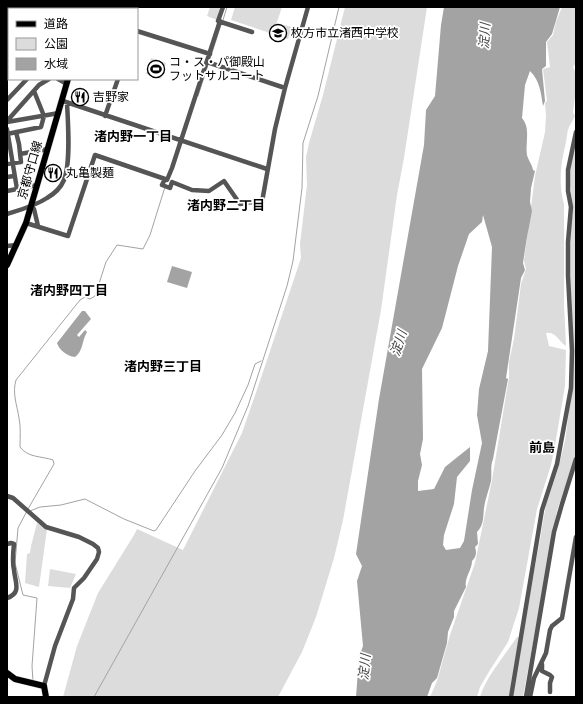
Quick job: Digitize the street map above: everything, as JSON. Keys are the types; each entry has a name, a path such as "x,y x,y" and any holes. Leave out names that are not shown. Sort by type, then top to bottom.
{"main road":[{"name":"京都守口線","path":"7,265 26,222 59,113 65,102 68,82"},
{"path":"7,674 15,679 44,686 46,697"}],"street":[{"path":"223,7 210,54 182,141 167,180 165,179 162,185 170,188 172,182 192,190 209,191 224,180 240,204 251,202 256,203"},
{"path":"262,202 275,129 308,7"},
{"path":"220,21 252,32"},
{"path":"138,31 210,54"},
{"path":"207,62 285,88"},
{"path":"7,100 26,80"},
{"path":"7,122 39,85 47,80"},
{"path":"106,116 118,80"},
{"path":"17,189 10,164 7,132 16,132 41,127 44,116 34,91"},
{"path":"7,214 31,206 49,197 59,188 64,179 67,167 65,102 267,169"},
{"path":"7,122 59,113"},
{"path":"10,164 21,162 16,132"},
{"path":"510,697 542,510 557,464 571,388 572,351 568,276 568,242 571,207 568,191 568,170 576,132"},
{"path":"20,154 48,149"},
{"path":"26,222 68,236 95,155 165,179"},
{"path":"7,177 14,176"},
{"path":"7,191 37,185"},
{"path":"31,206 34,209 38,226"},
{"path":"7,246 17,245"},
{"path":"526,697 554,532 576,459"},
{"path":"7,496 13,498 46,527 79,537 93,544 98,548 99,552 97,559 84,578 74,588 73,599 55,646 44,686"},
{"path":"530,697 534,678 546,653 550,630 552,626 562,618 576,537"},
{"path":"7,544 14,544 13,570 17,584 16,591 12,596 7,598"},
{"path":"532,662 534,678"},
{"path":"542,662 542,671 552,677 550,692"}],"green space":[{"path":"210,7 221,7 217,20 207,16"},
{"path":"235,7 282,7 273,34 231,20"},
{"path":"345,7 427,7 397,195 381,310 343,520 334,558 316,617 302,652 278,697 63,697 77,646 98,593 137,529 183,550 242,433 301,258 300,244 307,185 306,157"},
{"path":"562,7 576,7 576,63 573,67 576,77 576,89 573,113 575,116 568,130 561,173 561,188 564,204 564,305 566,346 552,333 546,333 549,346 566,350 565,386 555,445 551,465 537,509 519,608 508,642 480,687 477,697 430,697 437,681 450,635 475,563 492,480 509,377 509,362 514,339 521,284 526,269 524,261 535,176 545,132 545,103 547,101 543,69 550,67 547,42 553,35"},
{"path":"279,24 292,27 288,39 276,35"},
{"name":"コ・ス・パ御殿山 フットサルコート","path":"151,58 166,63 161,79 146,74"},
{"path":"576,140 576,454 557,511 523,697 512,697 546,505 558,469 565,441 571,397 570,233 573,209 569,172"},
{"path":"37,523 47,529 39,587 25,583 27,554 30,553"},
{"path":"50,569 76,574 70,588 48,586"},
{"path":"517,637 519,637 509,697 480,697 491,674"}],"water":[{"name":"淀川","path":"444,7 560,7 552,34 546,42 546,66 542,69 545,101 543,106 538,83 530,71 525,85 522,118 525,122 527,131 527,155 533,170 535,171 531,188 530,202 532,211 523,263 525,270 521,278 506,378 508,379 492,464 491,481 482,524 477,532 478,544 475,547 476,555 472,561 467,577 466,587 454,611 454,617 448,632 447,643 437,678 432,683 427,697 356,697 359,657 363,646 357,581 362,566 356,554 379,399 424,145 426,110 435,96","holes":["483,215 492,247 488,351 479,389 477,415 482,443 472,490 464,541 460,548 446,550 443,545 444,535 454,504 457,477 470,461 470,447 445,467 434,489 418,491 418,481 422,465 420,454 423,439 422,369 442,328 458,266 469,234 482,222"]},
{"path":"172,266 192,272 187,288 167,282"},
{"path":"82,311 85,311 91,319 77,335 79,337 85,330 87,332 80,352 75,357 64,352 57,343"}],"waterway":[{"path":"223,20 227,7"},
{"path":"94,697 222,468 248,406 287,286 293,261 302,188 303,143 318,96 339,7"},
{"path":"209,62 221,25"},
{"path":"198,96 208,65"},
{"path":"28,509 54,464 53,460 31,455 23,451 20,447 20,425 15,394 16,380 80,300 85,297 90,299 95,296 106,262 117,245 143,249 150,235 165,187"},
{"path":"30,511 40,507 61,505 85,499 124,519 154,531 156,530 195,471 222,435 235,413 248,385 255,364 261,361"},
{"path":"27,511 18,528 15,563 23,595 37,598 32,666 33,681"}],"place":[{"name":"枚方市立渚西中学校","path":"278,33"},
{"name":"コ・ス・パ御殿山 フットサルコート","path":"156,69"},
{"name":"吉野家","path":"80,97"},
{"name":"丸亀製麺","path":"53,173"}],"district":[{"name":"渚内野一丁目","path":"133,136"},
{"name":"渚内野二丁目","path":"226,205"},
{"name":"渚内野四丁目","path":"69,290"},
{"name":"渚内野三丁目","path":"163,366"},
{"name":"前島","path":"542,447"}]}
